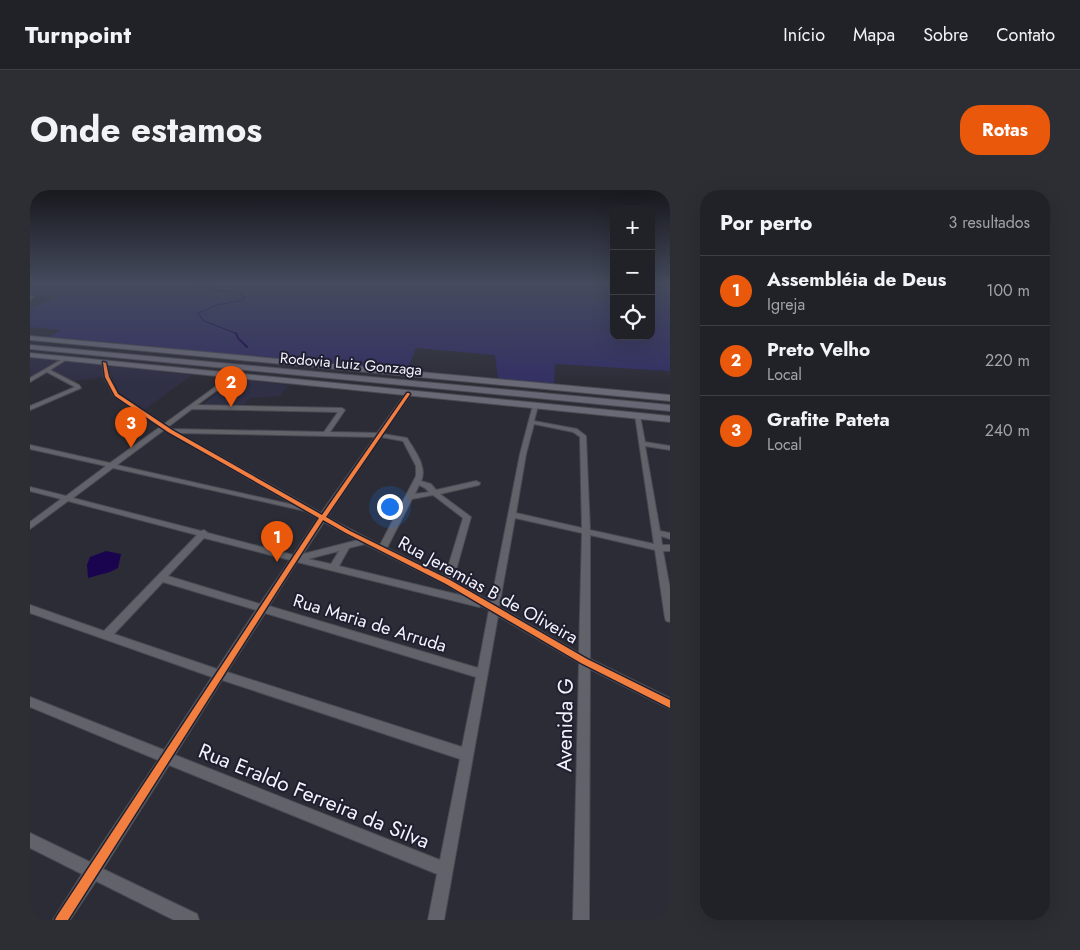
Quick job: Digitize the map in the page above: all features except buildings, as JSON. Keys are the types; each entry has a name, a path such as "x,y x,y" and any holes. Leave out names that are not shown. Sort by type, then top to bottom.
{"highway":[{"name":"Rodovia Luiz Gonzaga","path":"30,342 670,403"},
{"name":"Rodovia Luiz Gonzaga","path":"30,346 670,408"}],"main road":[{"path":"30,338 670,398"},
{"path":"30,355 670,419"}],"street":[{"path":"30,380 64,358"},
{"name":"Rua Jeremias B de Oliveira","path":"104,363 107,377 116,395 167,429 348,532 448,582 584,661 670,704"},
{"path":"30,408 78,388 48,370"},
{"path":"30,526 112,465 167,429 192,407 233,376"},
{"path":"60,920 167,758 295,558 317,514 408,394"},
{"path":"436,920 482,674 491,606 513,515 523,454 535,406"},
{"path":"192,407 342,410 326,434"},
{"path":"637,416 657,548 670,618"},
{"name":"Avenida G","path":"531,422 575,430 582,434 586,464 581,920"},
{"path":"167,429 378,435 405,439 419,466 420,476 383,548"},
{"path":"642,444 670,448"},
{"path":"30,446 317,514"},
{"path":"417,482 428,486 467,517 448,582"},
{"path":"409,497 476,483"},
{"path":"30,489 332,568 491,606"},
{"path":"513,515 657,548 670,548"},
{"path":"655,532 670,536"},
{"path":"107,635 204,533"},
{"path":"295,558 366,541"},
{"path":"332,568 346,546"},
{"name":"Rua Maria de Arruda","path":"162,578 482,674"},
{"path":"30,609 467,755"},
{"name":"Rua Eraldo Ferreira da Silva","path":"30,702 445,870"},
{"path":"30,840 94,870 191,920"}],"shaded area":[{"path":"30,317 610,317 610,340 655,340 655,317 670,317 670,375 669,371 555,364 554,385 498,380 495,355 416,348 407,371 76,339 46,338 61,330 30,327"},
{"path":"30,357 100,364 103,377 74,381 44,370 30,377"},
{"path":"108,366 192,375 143,411 119,393"},
{"path":"235,379 290,385 280,396 250,398 242,406 202,405"},
{"path":"106,551 121,554 118,568 88,578 87,565 90,557"}],"waterway":[{"path":"201,317 204,321 236,334"},
{"path":"236,334 247,347"}],"cycle path":[{"path":"104,363 107,377 116,395 170,431 348,532 448,582 584,661 670,704"},
{"path":"61,920 275,589 408,394"}],"place":[{"name":"Preto Velho","path":"231,407"},
{"name":"Grafite Pateta","path":"131,448"},
{"name":"Assembléia de Deus","path":"277,562"}]}
